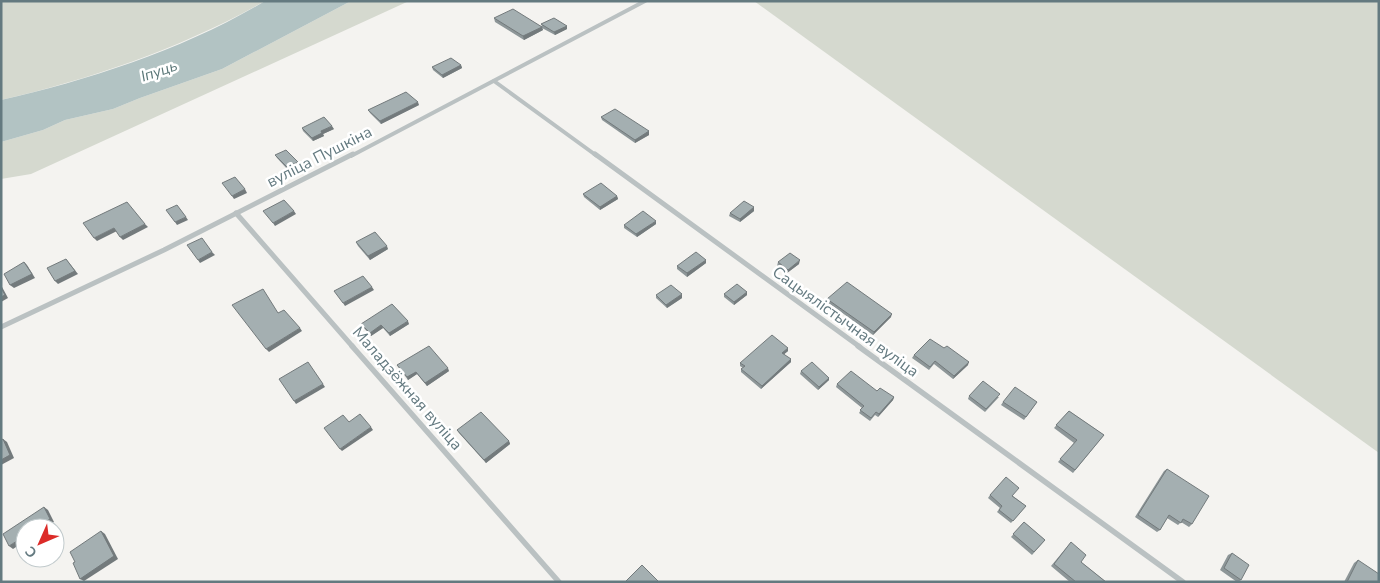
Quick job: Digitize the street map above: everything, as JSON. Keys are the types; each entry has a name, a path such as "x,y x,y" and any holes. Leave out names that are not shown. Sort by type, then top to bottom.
{"street":[{"name":"вуліца Пушкіна","path":"1,327 71,295 236,213 645,1"},
{"name":"Сацыялістычная вуліца","path":"494,80 1183,582"},
{"name":"Маладзёжная вуліца","path":"236,213 559,582"}],"shaded area":[{"path":"1,1 265,1 202,33 137,60 35,92 1,100"},
{"path":"351,1 409,1 31,174 1,179 1,142 43,130 65,120 113,109 222,69"},
{"path":"754,1 1379,1 1379,453"}],"water":[{"name":"Іпуць","path":"265,1 351,1 222,69 113,109 65,120 43,130 1,142 1,100 69,83 137,61 171,48 235,18"}],"building":[{"path":"513,9 542,27 523,36 494,18"},
{"path":"554,18 567,26 554,32 541,24"},
{"path":"451,58 461,65 442,75 432,67"},
{"path":"406,92 418,102 380,121 368,110"},
{"path":"615,109 649,131 635,140 601,117"},
{"path":"324,117 332,126 312,138 302,128"},
{"path":"286,150 298,162 287,167 275,155"},
{"path":"235,177 245,189 232,196 222,183"},
{"path":"601,183 617,196 600,207 583,194"},
{"path":"284,200 294,211 273,223 263,211"},
{"path":"744,201 754,207 740,219 730,213"},
{"path":"127,202 145,224 120,237 114,228 94,238 83,223"},
{"path":"177,205 186,217 175,222 166,210"},
{"path":"643,211 656,221 636,234 624,225"},
{"path":"375,232 387,246 368,256 356,242"},
{"path":"202,238 212,252 198,260 187,245"},
{"path":"696,252 706,260 687,273 677,266"},
{"path":"790,253 800,260 788,270 778,262"},
{"path":"66,259 75,271 55,281 47,268"},
{"path":"24,262 32,274 10,285 4,274"},
{"path":"363,276 372,287 343,303 334,291"},
{"path":"847,282 892,314 874,332 827,299"},
{"path":"737,284 747,292 734,302 724,294"},
{"path":"671,285 682,294 666,305 656,295"},
{"path":"1,288 5,295 1,297"},
{"path":"263,289 278,313 284,310 300,328 266,349 232,305"},
{"path":"392,304 408,321 389,333 381,325 370,333 361,324"},
{"path":"772,335 788,348 782,353 791,359 762,386 741,369 745,366 740,363"},
{"path":"930,339 944,348 947,346 969,362 954,376 935,361 930,367 914,355"},
{"path":"429,346 448,368 425,383 416,372 407,377 397,365"},
{"path":"308,362 323,384 294,401 279,379"},
{"path":"812,362 829,378 819,387 801,371"},
{"path":"851,371 877,391 880,388 894,397 879,414 876,412 871,418 860,410 864,406 837,384"},
{"path":"983,381 1000,394 986,409 969,396"},
{"path":"1015,387 1037,402 1026,417 1003,402"},
{"path":"1069,411 1104,435 1075,470 1060,459 1077,440 1056,425"},
{"path":"481,412 509,441 484,460 457,430"},
{"path":"360,414 371,427 340,449 324,428 343,415 349,422"},
{"path":"3,439 10,455 1,460 1,440"},
{"path":"1167,469 1209,496 1192,524 1183,519 1181,523 1169,515 1160,530 1138,515"},
{"path":"1006,477 1019,488 1012,496 1026,506 1013,521 999,510 1002,506 990,495"},
{"path":"44,507 50,518 27,518"},
{"path":"1024,522 1045,540 1034,552 1013,534"},
{"path":"15,526 15,542 9,546 3,534"},
{"path":"101,531 114,556 80,579 70,552"},
{"path":"1071,542 1086,555 1081,562 1106,582 1076,582 1054,564"},
{"path":"1232,553 1249,565 1241,580 1224,568"},
{"path":"1358,560 1379,574 1379,582 1347,582"},
{"path":"642,565 659,582 625,582"}]}
